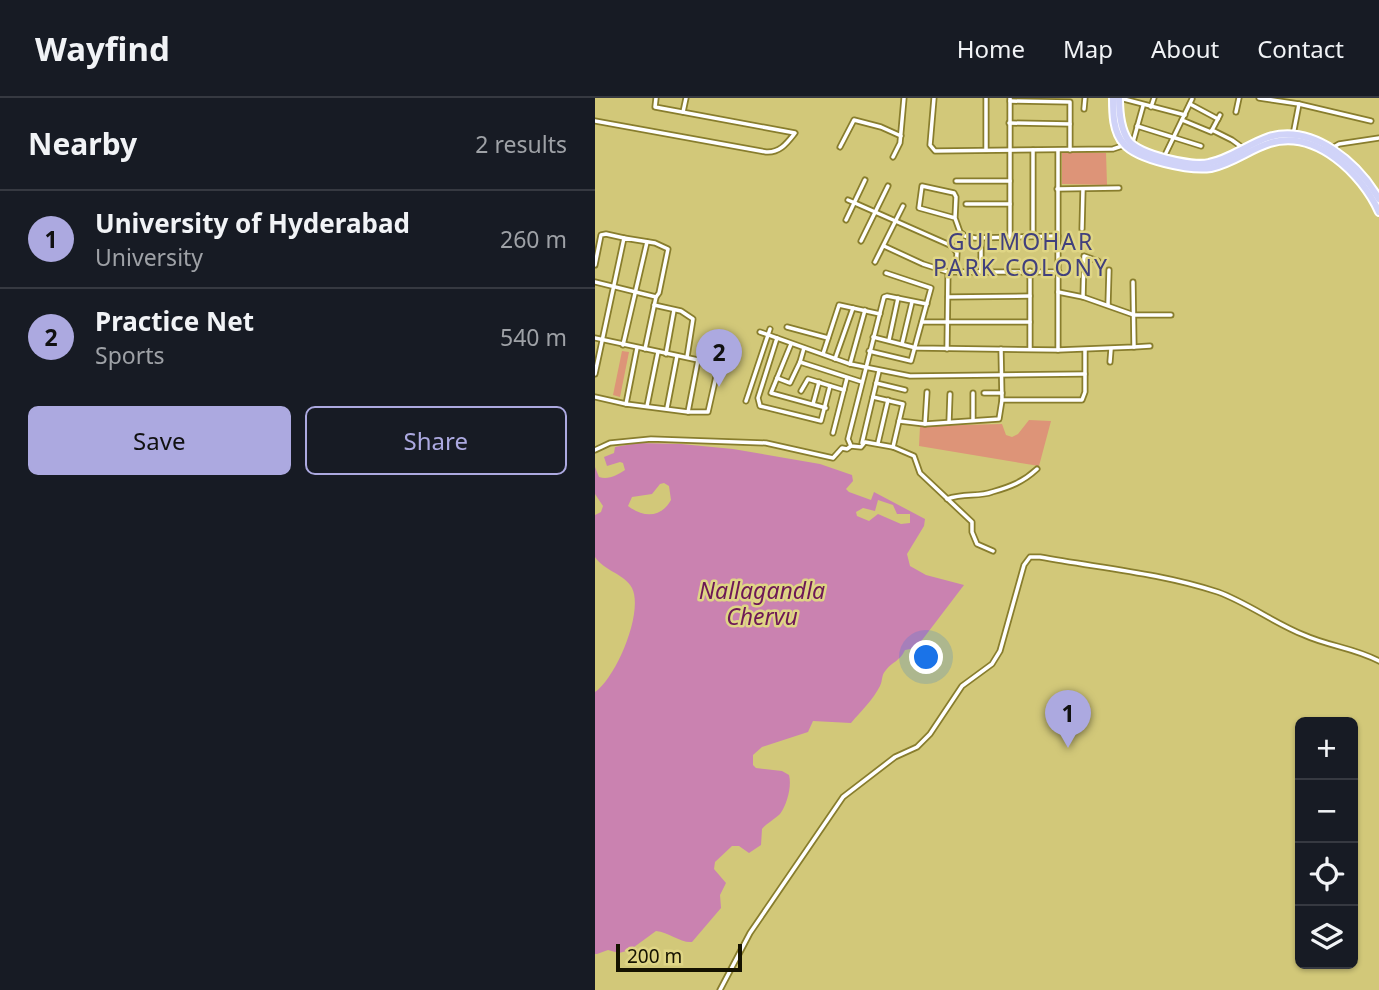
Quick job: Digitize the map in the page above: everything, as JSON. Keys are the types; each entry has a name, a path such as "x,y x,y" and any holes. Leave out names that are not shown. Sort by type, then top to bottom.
{"main road":[{"path":"1113,98 1116,129 1130,147 1163,162 1203,169 1220,165 1263,145 1281,140 1308,144 1329,151 1364,185 1379,212"},
{"path":"1120,98 1122,127 1130,147"},
{"path":"1130,147 1164,158 1203,164 1219,161 1271,137 1293,135 1310,138 1360,173 1379,199"}],"street":[{"path":"595,121 766,152 785,147 795,133 655,107 656,98"},
{"path":"683,112 686,98"},
{"path":"893,157 899,148 904,98"},
{"path":"934,98 930,145 933,150 1130,147 1143,105"},
{"path":"986,98 986,150"},
{"path":"1084,109 1085,98"},
{"path":"1120,98 1184,117 1244,148"},
{"path":"1151,107 1154,98"},
{"path":"1235,112 1240,98"},
{"path":"1259,98 1371,121"},
{"path":"1293,135 1299,98"},
{"path":"1010,237 1010,99 1070,102 1070,150"},
{"path":"1164,158 1191,102 1219,117 1212,130"},
{"path":"840,147 854,120 901,136"},
{"path":"1009,123 1070,124"},
{"path":"1137,126 1201,146"},
{"path":"1329,151 1339,144 1379,138"},
{"path":"892,146 899,148"},
{"path":"1033,150 1033,236"},
{"path":"1058,150 1058,350"},
{"path":"846,220 865,180"},
{"path":"956,181 1010,181"},
{"path":"862,241 888,186"},
{"path":"955,218 919,208 922,186 954,193 955,218 960,232 965,236 1058,236"},
{"path":"1057,189 1119,188"},
{"path":"1083,189 1083,229"},
{"path":"848,200 955,249"},
{"path":"966,204 1010,204"},
{"path":"875,262 903,206"},
{"path":"595,265 601,235 647,242 668,249 645,349"},
{"path":"595,374 624,238"},
{"path":"623,345 647,242"},
{"path":"981,242 981,271"},
{"path":"956,271 955,249 959,243"},
{"path":"884,246 948,272 1059,272"},
{"path":"1083,297 1084,256 1098,261"},
{"path":"1108,305 1109,270"},
{"path":"1030,271 1030,349"},
{"path":"947,349 948,272"},
{"path":"869,351 910,362 931,288 886,273"},
{"path":"595,282 656,297"},
{"path":"1133,282 1134,347"},
{"path":"1058,292 1083,297 1134,316 1171,315"},
{"path":"851,446 848,439 885,296 927,304"},
{"path":"948,297 1030,296"},
{"path":"889,341 898,298"},
{"path":"902,344 912,301"},
{"path":"823,354 838,306 842,304 880,314"},
{"path":"653,305 681,311 694,321 687,358"},
{"path":"835,359 853,307"},
{"path":"666,354 674,310"},
{"path":"850,364 865,310"},
{"path":"922,322 1030,322"},
{"path":"787,327 828,338"},
{"path":"746,401 770,329"},
{"path":"760,332 850,364 910,376 1085,374"},
{"path":"873,337 916,348 1085,350 1150,346"},
{"path":"595,338 711,363 717,367 708,412 626,404 595,397"},
{"path":"777,338 757,401 762,407 818,421 823,419 830,386"},
{"path":"771,393 791,343"},
{"path":"626,404 637,348"},
{"path":"777,378 790,383 804,348"},
{"path":"899,421 925,424 999,419 1002,400 1001,349"},
{"path":"1110,362 1111,349"},
{"path":"1002,400 1080,401 1085,395 1085,350"},
{"path":"647,406 658,352"},
{"path":"667,408 677,356"},
{"path":"688,412 698,360"},
{"path":"800,362 862,383"},
{"path":"595,450 610,443 663,439 766,443 834,458 842,448 861,447 879,371"},
{"path":"833,433 847,378"},
{"path":"801,391 807,380 844,390"},
{"path":"813,405 819,382"},
{"path":"876,383 905,390"},
{"path":"760,390 825,408"},
{"path":"925,424 927,392"},
{"path":"973,393 973,421"},
{"path":"984,393 1002,393"},
{"path":"949,422 950,394"},
{"path":"873,397 903,401 893,447"},
{"path":"877,443 888,400"},
{"path":"862,443 877,443 915,456 920,472 972,522 972,532 977,544 993,551"},
{"path":"947,499 967,493 992,492 1018,484 1037,469"},
{"path":"720,990 751,933 843,797 895,757 918,747 930,734 962,686 992,664 1000,651 1024,565 1030,557 1166,576 1218,592 1251,606 1304,635 1364,653 1379,661"}],"shaded area":[{"path":"1062,152 1106,153 1107,185 1062,184"},
{"path":"622,351 629,352 620,397 613,395"},
{"path":"1029,420 1051,421 1039,466 919,446 920,426 1002,424 1006,435 1012,437 1018,434"}],"water":[{"name":"Nallagandla Chervu","path":"638,443 733,449 820,464 852,475 853,481 846,489 849,492 871,500 874,492 925,519 924,526 907,554 910,566 926,575 964,585 916,648 905,650 901,657 888,667 877,691 851,723 813,721 808,732 762,747 753,755 753,765 756,768 782,771 789,775 787,801 780,814 762,829 761,845 749,853 739,846 732,846 715,862 714,869 726,883 720,895 721,908 692,942 656,931 630,950 619,953 608,950 595,954 595,692 611,673 626,644 635,599 629,583 595,557 595,515 601,512 603,506 595,494 595,467 599,477 603,478 613,477 625,470 620,462 607,466 604,457 614,453 615,447","holes":["664,483 669,486 671,500 662,510 646,514 628,506 632,497 652,494","878,500 893,505 897,514 910,514 910,523 901,524 878,514 869,521 857,516 856,512 863,508 875,511"]}],"place":[{"name":"Practice Net","path":"719,387"},
{"name":"University of Hyderabad","path":"1068,748"}],"district":[{"name":"GULMOHAR PARK COLONY","path":"1021,254"}]}
